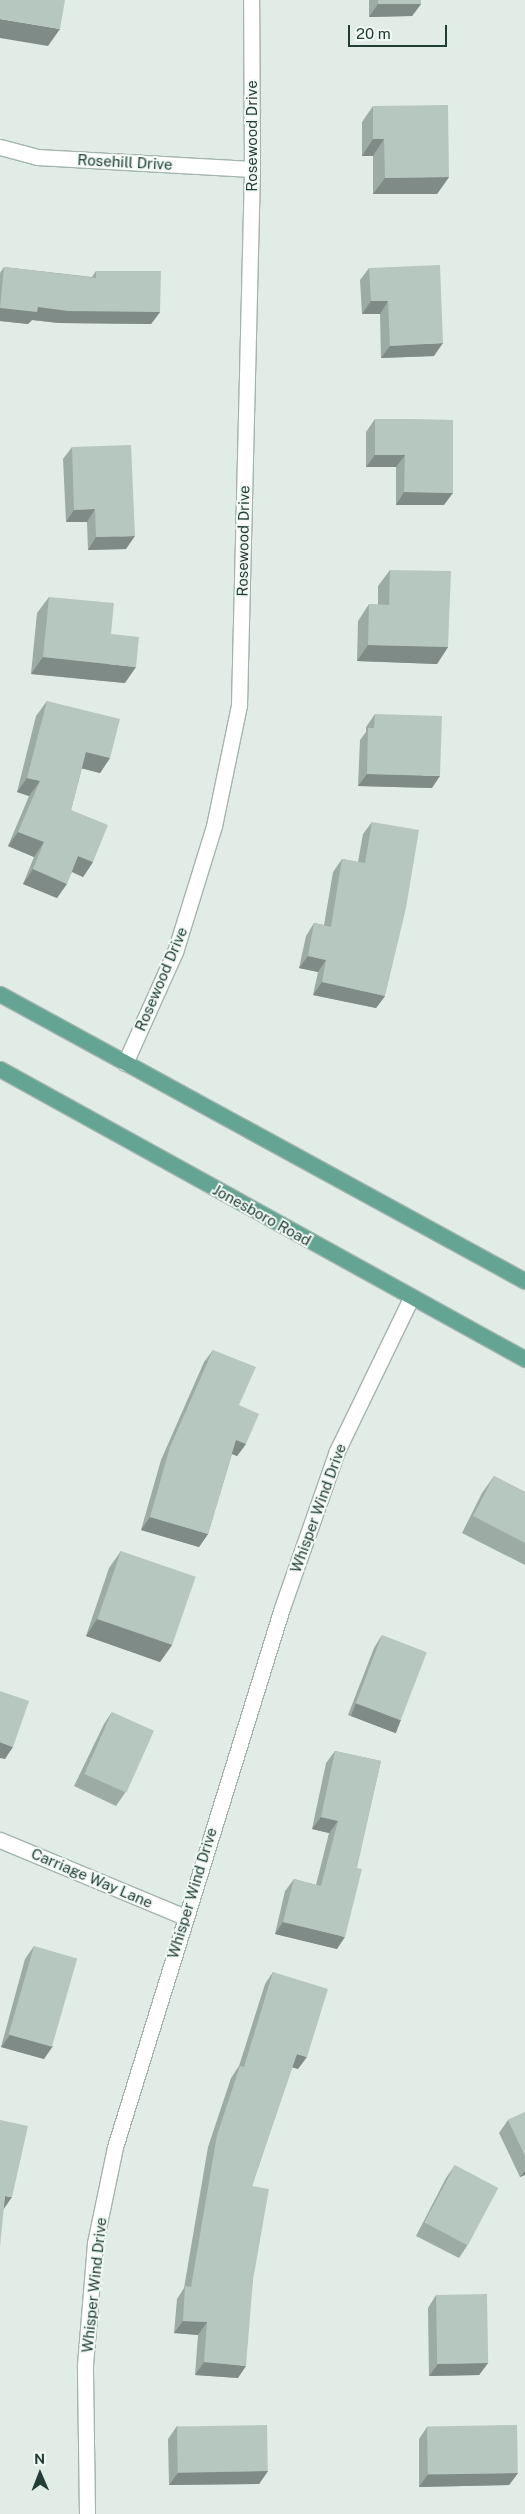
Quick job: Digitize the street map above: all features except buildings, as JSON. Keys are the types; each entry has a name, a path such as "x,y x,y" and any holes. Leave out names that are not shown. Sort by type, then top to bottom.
{"main road":[{"path":"0,994 525,1281"},
{"name":"Jonesboro Road","path":"0,1069 411,1298 525,1358"}],"street":[{"name":"Rosewood Drive","path":"125,1063 175,952 214,826 239,705 252,169 251,0"},
{"name":"Rosehill Drive","path":"0,147 36,157 252,169"},
{"name":"Whisper Wind Drive","path":"87,2514 85,2365 95,2243 115,2147 184,1917 282,1608 338,1451 411,1298"},
{"name":"Carriage Way Lane","path":"0,1840 184,1917"}]}
